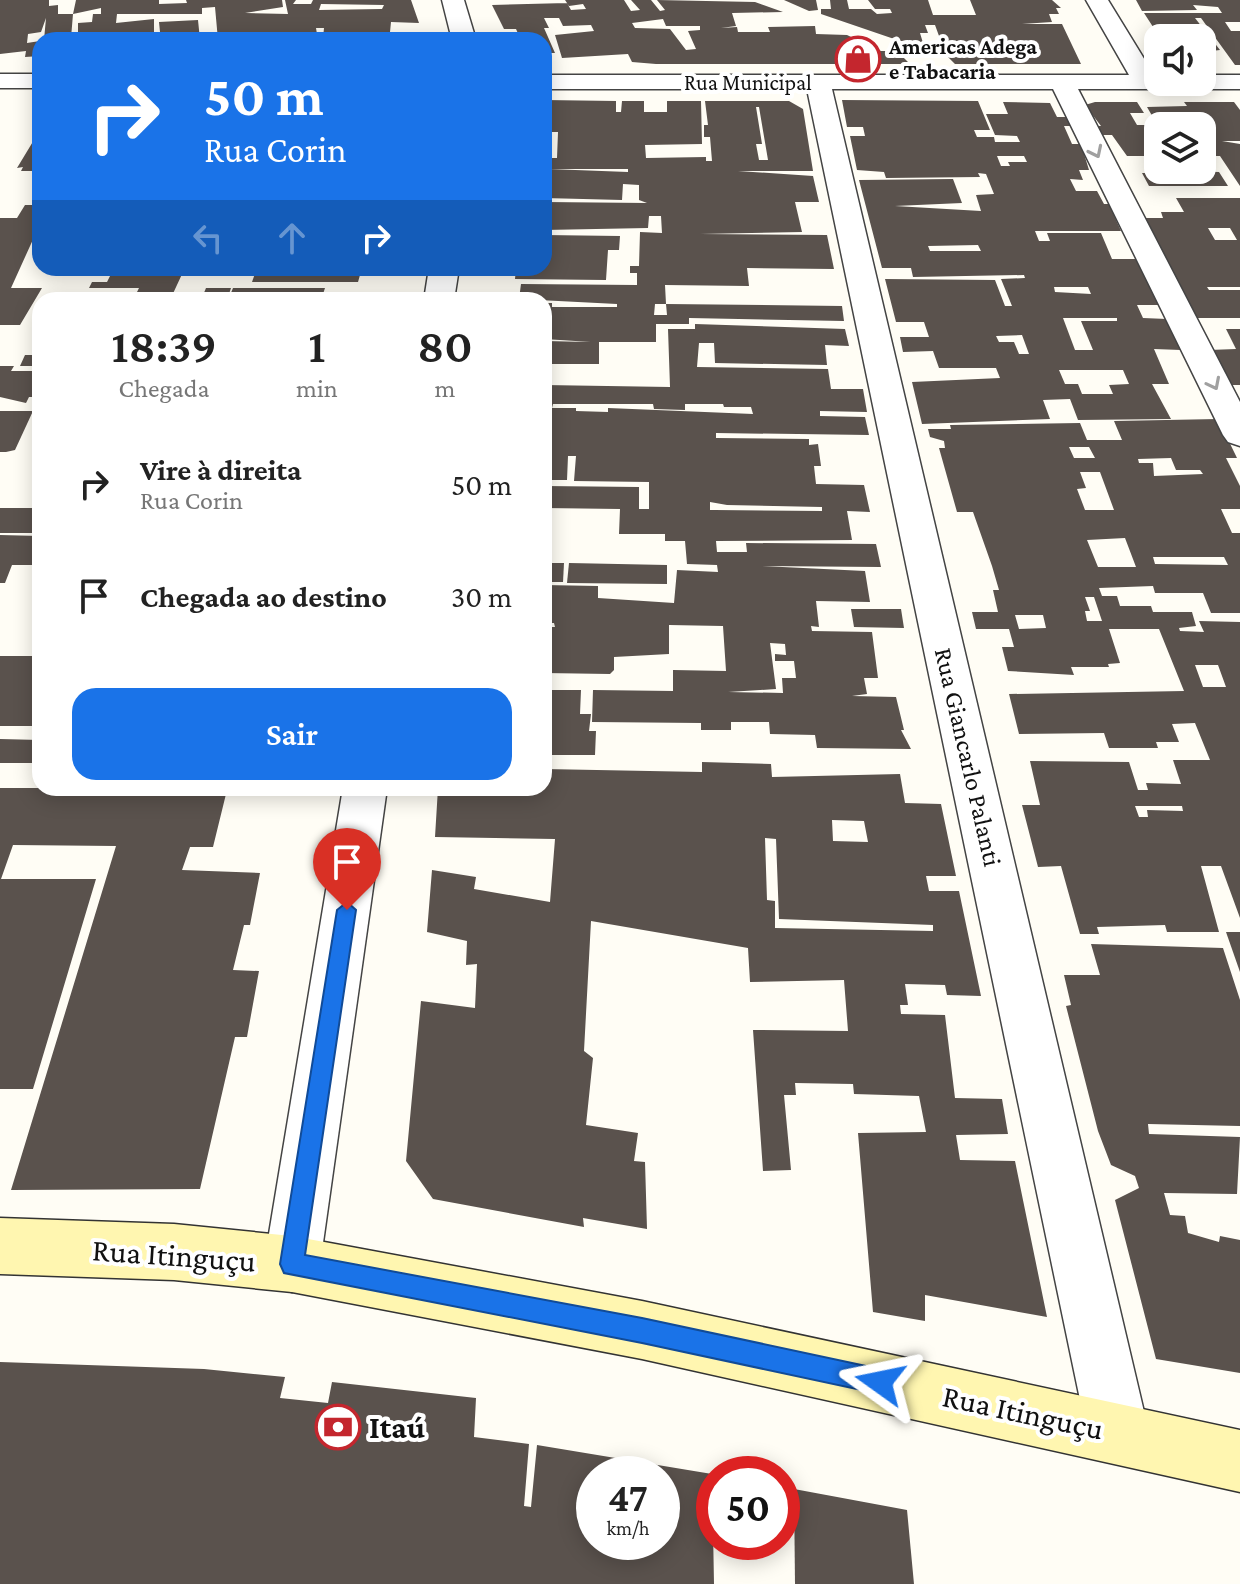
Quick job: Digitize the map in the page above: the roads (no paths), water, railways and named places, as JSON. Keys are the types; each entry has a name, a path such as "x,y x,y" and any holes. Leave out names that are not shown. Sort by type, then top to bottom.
{"main road":[{"name":"Rua Itinguçu","path":"0,1246 174,1252 292,1264 642,1330 1240,1461"}],"street":[{"path":"453,0 462,32"},
{"path":"1097,0 1144,79"},
{"path":"0,81 32,81"},
{"name":"Rua Municipal","path":"552,82 1144,82"},
{"name":"Rua Giancarlo Palanti","path":"818,82 1118,1433"},
{"path":"1062,82 1240,435"},
{"name":"Rua Municipal","path":"1216,82 1240,82"},
{"path":"292,1264 364,796"}],"place":[{"name":"Americas Adega e Tabacaria","path":"858,59"},
{"name":"Itaú","path":"338,1427"}]}
